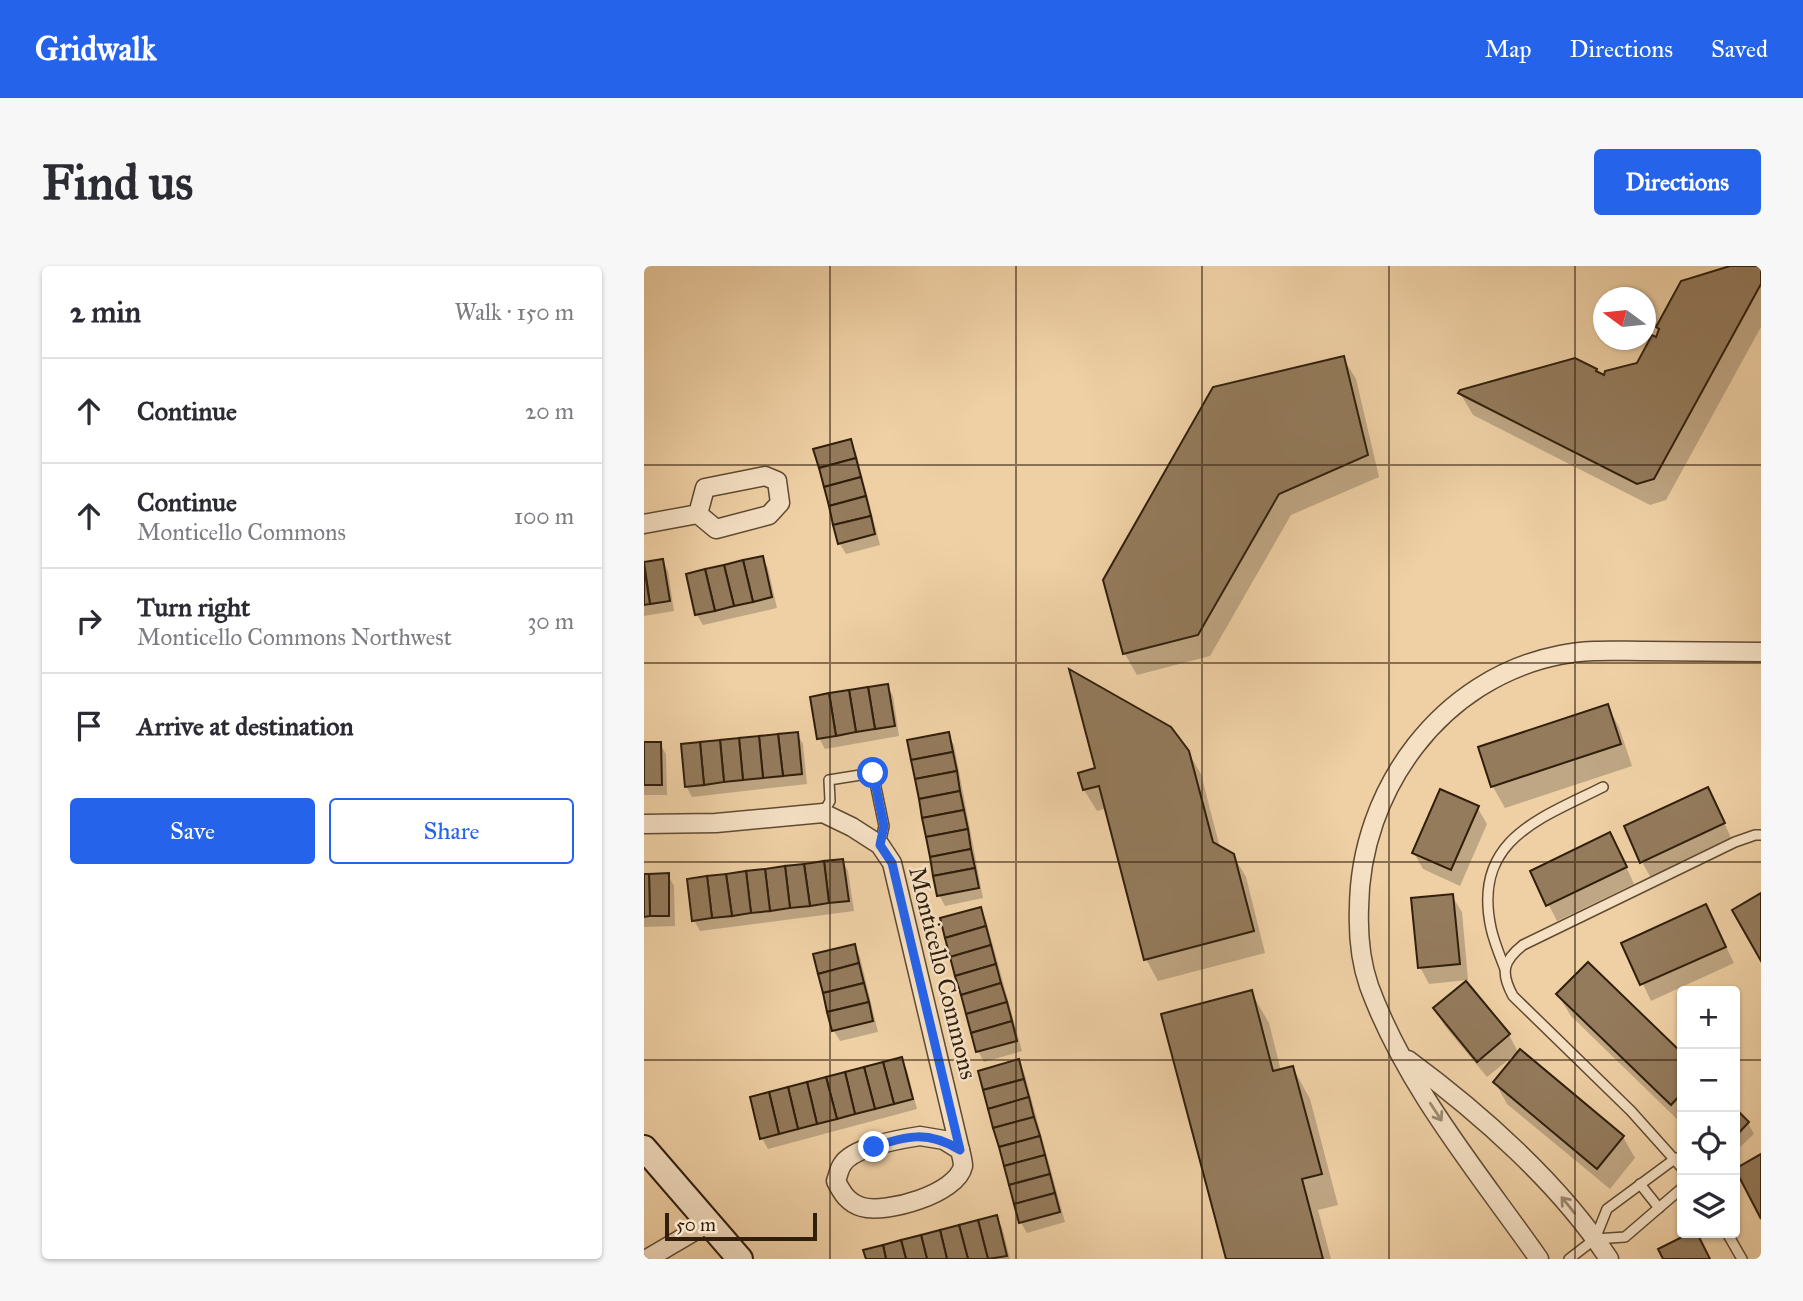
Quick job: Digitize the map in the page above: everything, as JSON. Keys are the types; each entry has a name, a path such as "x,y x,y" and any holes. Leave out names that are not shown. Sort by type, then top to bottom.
{"street":[{"path":"644,524 698,514"},
{"path":"1539,1259 1440,1118 1399,1054 1369,984 1361,955 1359,894 1362,864 1380,806 1409,752 1429,729 1475,690 1502,674 1559,655 1589,650 1761,652"},
{"path":"644,824 716,823 824,813"},
{"name":"Monticello Commons","path":"824,813 880,845 892,863 960,1150"},
{"path":"1399,1054 1448,1090 1553,1187 1609,1259"},
{"path":"929,1136 944,1140 960,1150 963,1166 956,1179 939,1193 889,1207 863,1207 844,1196 836,1181 848,1158 892,1141 929,1136"},
{"path":"644,1148 740,1259"},
{"path":"647,1259 710,1222"}],"lane":[{"path":"824,813 830,801 830,780 873,773 884,826 880,845"},
{"path":"1569,1259 1595,1239 1607,1209 1676,1158 1513,996 1506,983 1505,969 1491,928 1489,878 1493,864 1526,826 1603,787"},
{"path":"1505,969 1510,955 1523,945 1735,842 1761,835"},
{"path":"1640,1184 1659,1208"},
{"path":"1595,1239 1625,1237 1677,1192"},
{"path":"1730,1238 1742,1259"}],"building":[{"path":"1730,266 1761,266 1761,284 1654,479 1637,484 1458,393 1460,390 1575,358 1604,375 1605,371 1637,363 1644,350 1656,350 1659,329 1656,327 1681,281"},
{"path":"1344,356 1368,455 1279,494 1198,635 1123,654 1103,580 1213,387"},
{"path":"851,439 856,458 819,468 813,449"},
{"path":"856,458 861,477 824,487 819,468"},
{"path":"861,477 866,496 829,506 824,487"},
{"path":"866,496 871,516 833,525 829,506"},
{"path":"871,516 875,534 838,544 833,525"},
{"path":"763,556 772,597 753,602 743,560"},
{"path":"663,559 670,601 650,604 644,562"},
{"path":"743,560 753,602 734,606 724,565"},
{"path":"724,565 734,606 715,611 705,569"},
{"path":"644,567 650,604 644,605"},
{"path":"705,569 715,611 695,615 686,574"},
{"path":"1069,669 1171,727 1189,751 1213,842 1234,854 1254,931 1144,960 1099,786 1083,790 1078,773 1095,768"},
{"path":"888,684 895,726 875,729 868,687"},
{"path":"868,687 875,729 856,732 849,690"},
{"path":"849,690 856,732 836,736 829,693"},
{"path":"829,693 836,736 817,739 810,697"},
{"path":"1608,704 1621,744 1491,787 1478,747"},
{"path":"798,732 802,774 783,776 778,734"},
{"path":"949,732 953,752 911,760 907,740"},
{"path":"778,734 783,776 763,778 759,736"},
{"path":"759,736 763,778 743,780 739,738"},
{"path":"739,738 743,780 724,782 720,740"},
{"path":"720,740 724,782 704,785 700,742"},
{"path":"644,742 661,742 662,785 644,785"},
{"path":"700,742 704,785 685,787 681,744"},
{"path":"953,752 957,771 915,779 911,760"},
{"path":"957,771 960,791 919,799 915,779"},
{"path":"1708,787 1725,823 1640,863 1624,826"},
{"path":"1440,789 1479,806 1451,870 1412,853"},
{"path":"960,791 964,810 922,818 919,799"},
{"path":"964,810 968,829 926,837 922,818"},
{"path":"968,829 971,849 930,857 926,837"},
{"path":"1610,832 1627,867 1546,906 1530,871"},
{"path":"971,849 975,868 933,876 930,857"},
{"path":"843,859 849,901 829,903 824,861"},
{"path":"824,861 829,903 810,906 804,864"},
{"path":"804,864 810,906 790,908 785,866"},
{"path":"785,866 790,908 770,911 765,869"},
{"path":"975,868 979,888 937,896 933,876"},
{"path":"765,869 770,911 751,913 746,871"},
{"path":"746,871 751,913 732,916 726,874"},
{"path":"669,873 669,916 650,916 649,874"},
{"path":"644,874 649,874 650,916 644,917"},
{"path":"726,874 732,916 712,918 707,876"},
{"path":"707,876 712,918 692,921 687,879"},
{"path":"1761,893 1761,961 1732,910"},
{"path":"1453,894 1460,964 1418,968 1411,898"},
{"path":"1706,904 1726,947 1640,985 1621,943"},
{"path":"981,907 986,926 945,938 940,918"},
{"path":"986,926 991,945 950,957 945,938"},
{"path":"855,944 859,963 818,974 813,954"},
{"path":"991,945 996,964 955,976 950,957"},
{"path":"1588,962 1677,1048 1677,1098 1671,1105 1556,994"},
{"path":"859,963 864,983 823,993 818,974"},
{"path":"996,964 1001,983 961,995 955,976"},
{"path":"1466,981 1510,1034 1477,1062 1433,1008"},
{"path":"864,983 869,1002 827,1012 823,993"},
{"path":"1001,983 1007,1002 966,1014 961,995"},
{"path":"1252,990 1273,1071 1293,1066 1322,1174 1302,1179 1323,1259 1226,1259 1161,1014"},
{"path":"869,1002 873,1021 832,1031 827,1012"},
{"path":"1007,1002 1012,1021 971,1033 966,1014"},
{"path":"1012,1021 1017,1041 976,1052 971,1033"},
{"path":"1520,1049 1624,1136 1597,1169 1493,1082"},
{"path":"902,1057 913,1099 894,1104 883,1062"},
{"path":"1019,1059 1024,1079 983,1090 978,1071"},
{"path":"883,1062 894,1104 875,1109 864,1067"},
{"path":"864,1067 875,1109 855,1114 845,1072"},
{"path":"845,1072 855,1114 837,1119 826,1077"},
{"path":"826,1077 837,1119 817,1124 807,1082"},
{"path":"1024,1079 1029,1097 988,1109 983,1090"},
{"path":"807,1082 817,1124 798,1129 788,1087"},
{"path":"788,1087 798,1129 779,1134 769,1092"},
{"path":"769,1092 779,1134 760,1139 750,1097"},
{"path":"1029,1097 1034,1117 993,1128 988,1109"},
{"path":"1740,1113 1749,1122 1740,1132"},
{"path":"1034,1117 1040,1136 999,1147 993,1128"},
{"path":"1040,1136 1045,1155 1004,1166 999,1147"},
{"path":"1761,1154 1761,1219 1740,1179 1740,1166"},
{"path":"1045,1155 1050,1174 1009,1185 1004,1166"},
{"path":"1050,1174 1055,1193 1014,1204 1009,1185"},
{"path":"1055,1193 1060,1212 1019,1223 1014,1204"},
{"path":"997,1215 1007,1256 988,1259 978,1220"},
{"path":"978,1220 988,1259 968,1259 959,1225"},
{"path":"959,1225 968,1259 947,1259 940,1230"},
{"path":"940,1230 947,1259 927,1259 921,1235"},
{"path":"921,1235 927,1259 906,1259 901,1240"},
{"path":"1680,1238 1700,1238 1710,1259 1663,1259 1658,1249"},
{"path":"901,1240 906,1259 886,1259 883,1245"},
{"path":"883,1245 886,1259 866,1259 863,1250"}],"route":[{"path":"873,773 884,826 880,845 892,863 960,1150 944,1140 929,1136 892,1141 874,1147"}]}
